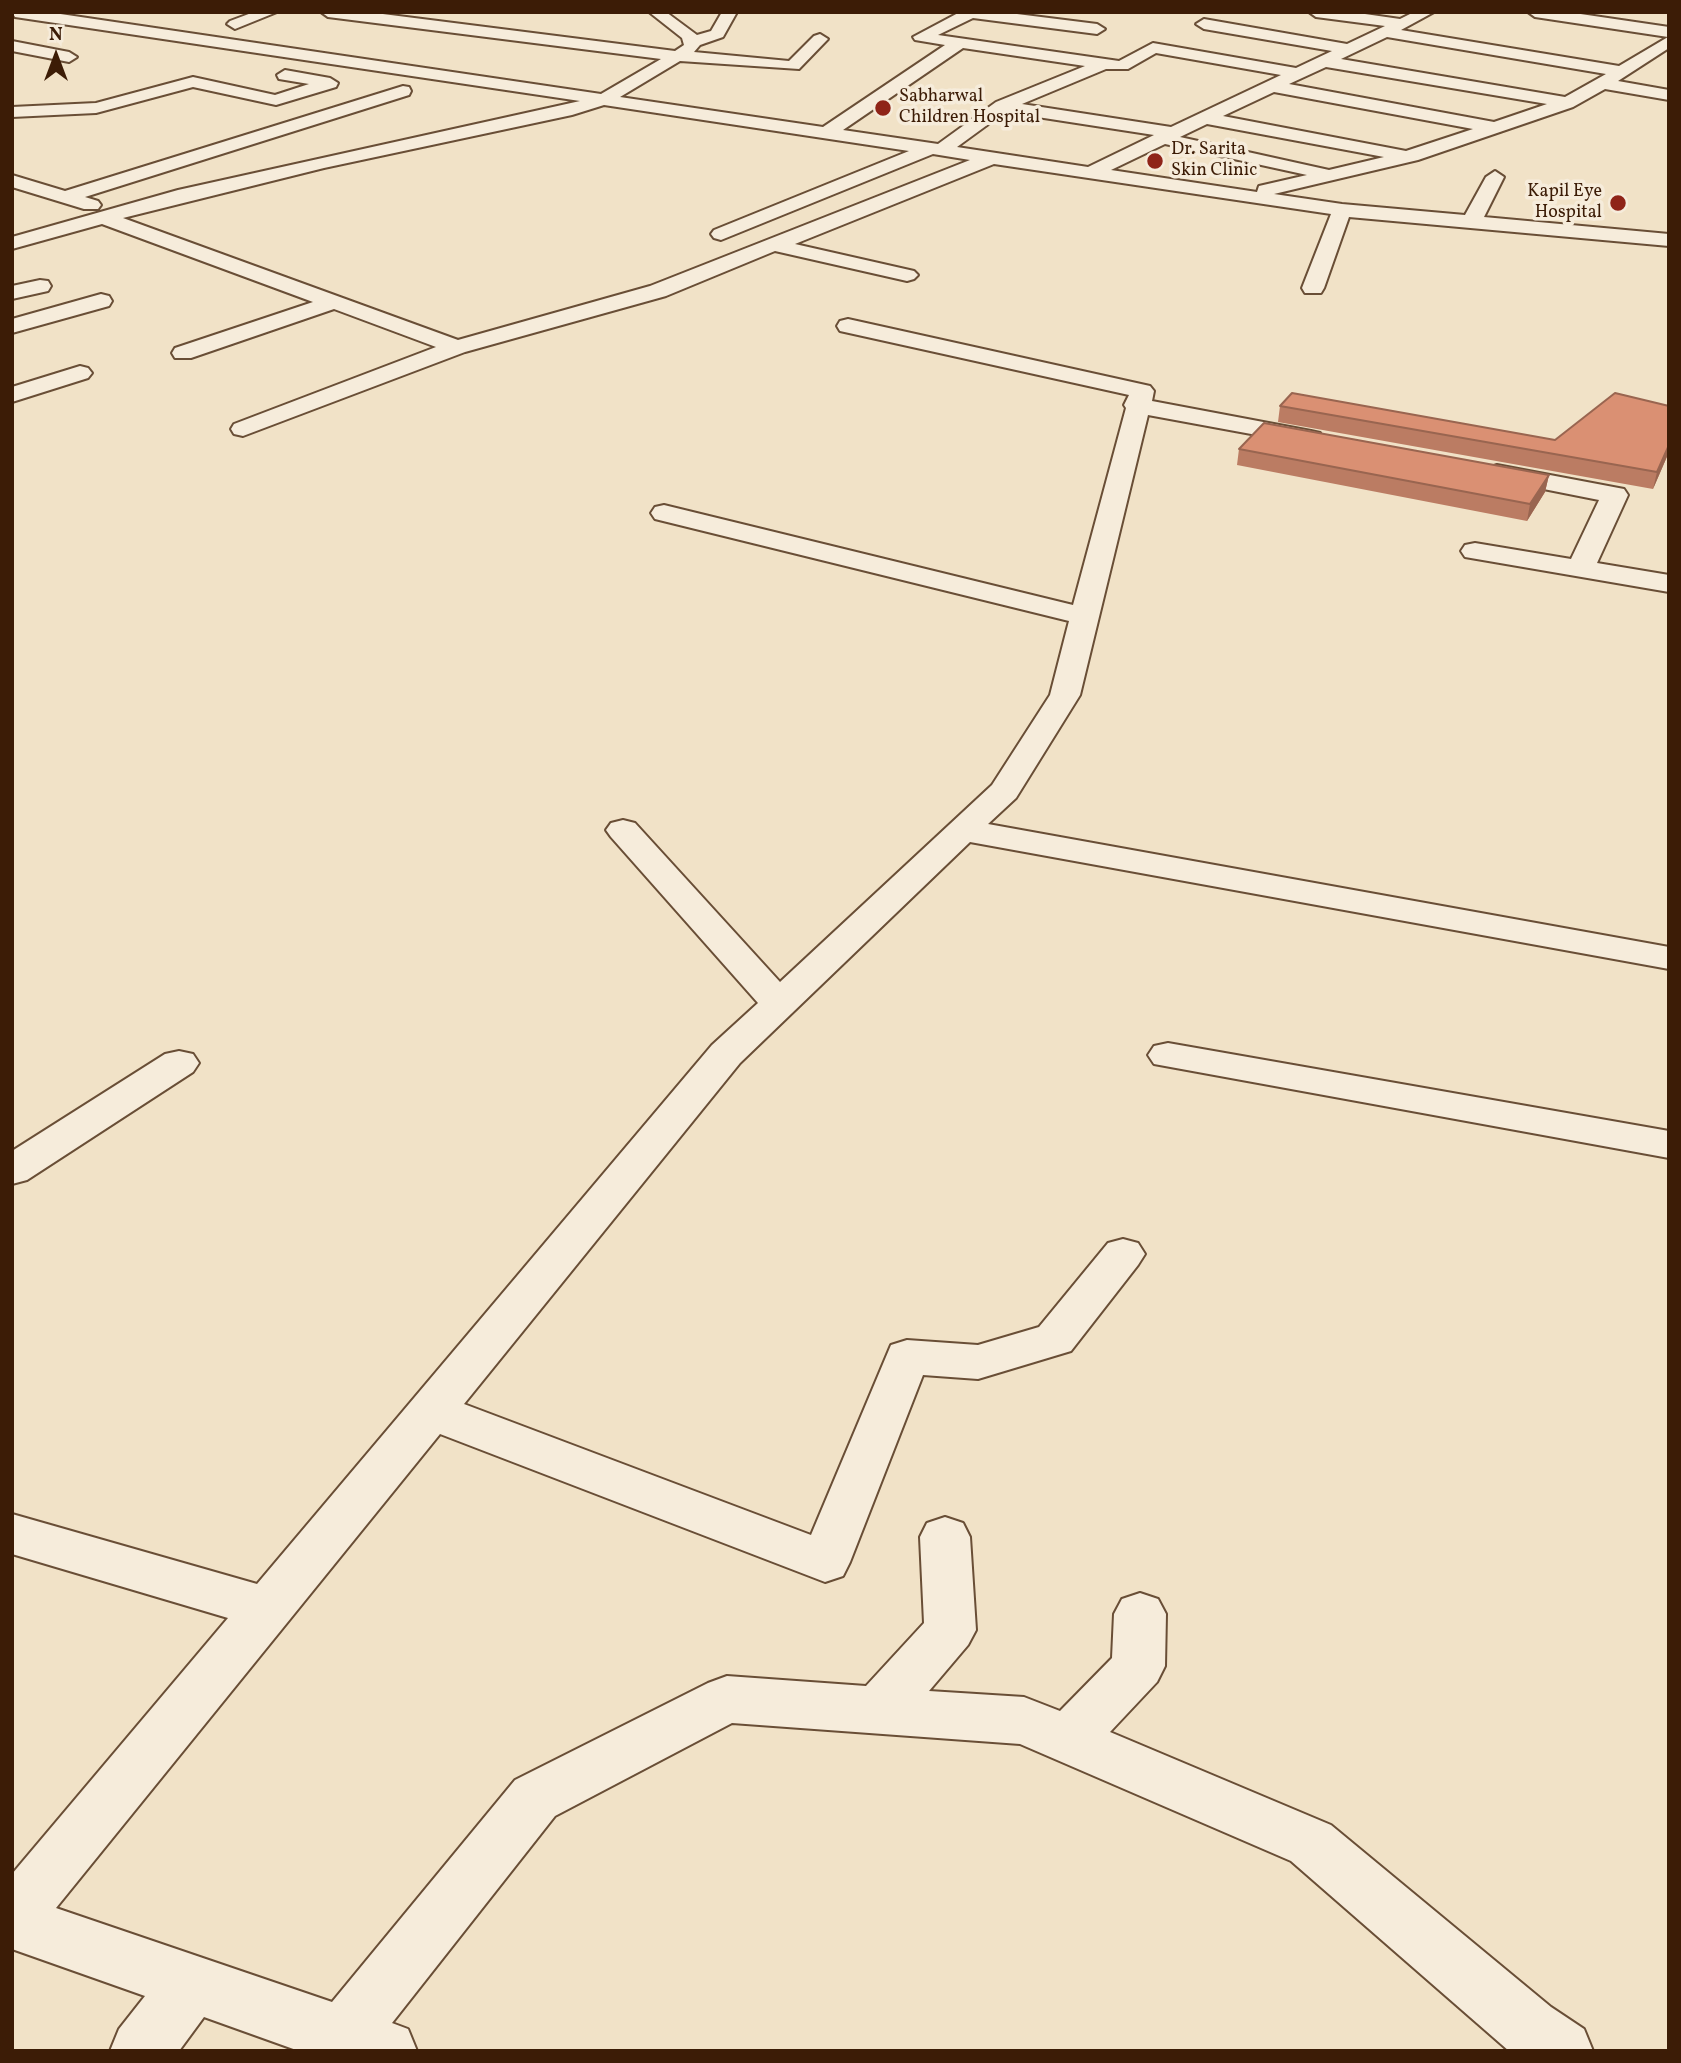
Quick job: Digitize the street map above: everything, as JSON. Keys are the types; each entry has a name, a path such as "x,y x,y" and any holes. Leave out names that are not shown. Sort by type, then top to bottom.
{"street":[{"path":"15,12 1342,210 1669,240"},
{"path":"235,24 270,12"},
{"path":"328,12 685,50 793,66 821,39"},
{"path":"656,12 690,36 685,50"},
{"path":"12,243 110,215 324,162 572,110 605,99 685,50 718,34 730,12"},
{"path":"1316,12 1402,24"},
{"path":"1093,172 1427,12"},
{"path":"1535,12 1669,32"},
{"path":"1612,24 1625,12"},
{"path":"1097,29 972,13 921,37 1122,66 1153,48 1297,73"},
{"path":"112,26 138,17"},
{"path":"1543,28 1564,17"},
{"path":"1053,56 1114,18"},
{"path":"1204,24 1348,49"},
{"path":"1384,32 1622,72"},
{"path":"1208,57 1258,33"},
{"path":"1500,51 1521,40"},
{"path":"1243,195 1411,156 1567,103 1603,84 1669,41"},
{"path":"828,132 959,43"},
{"path":"12,46 69,57"},
{"path":"1641,59 1669,63"},
{"path":"1322,61 1567,103"},
{"path":"721,234 882,166 938,148 1002,106 1105,63"},
{"path":"12,112 96,108 193,82 276,100 330,83 284,75"},
{"path":"1603,84 1669,94"},
{"path":"1270,86 1497,128"},
{"path":"65,197 403,91"},
{"path":"1002,106 1167,136 1337,175"},
{"path":"1203,118 1411,156"},
{"path":"243,429 457,347 658,291 993,157"},
{"path":"882,166 936,179"},
{"path":"1472,222 1495,177"},
{"path":"12,181 65,197 457,347"},
{"path":"1313,288 1342,210"},
{"path":"774,244 907,275"},
{"path":"12,293 40,286"},
{"path":"12,326 101,301"},
{"path":"183,353 334,302"},
{"path":"848,326 1142,391 1136,405 1065,695 1004,791 726,1054 12,1919 365,2043 535,1798 727,1699 1024,1721 1311,1843 1529,2028 1562,2051"},
{"path":"12,395 80,373"},
{"path":"1136,405 1341,444"},
{"path":"1478,470 1615,495 1580,569"},
{"path":"664,513 1084,616"},
{"path":"1475,551 1669,584"},
{"path":"963,830 1669,958"},
{"path":"623,831 780,1004"},
{"path":"1168,1055 1669,1145"},
{"path":"12,1170 179,1063"},
{"path":"431,1411 825,1562 907,1357 978,1362 1055,1339 1123,1254"},
{"path":"12,1534 268,1609"},
{"path":"878,1710 950,1630 945,1537"},
{"path":"1068,1740 1138,1666 1140,1614"},
{"path":"141,2051 192,1983"}],"building":[{"path":"1292,393 1555,440 1615,393 1669,406 1669,445 1657,472 1280,406"},
{"path":"1264,423 1549,475 1530,504 1239,449"}],"place":[{"name":"Sabharwal Children Hospital","path":"883,108"},
{"name":"Dr. Sarita Skin Clinic","path":"1155,161"},
{"name":"Kapil Eye Hospital","path":"1618,203"}]}
